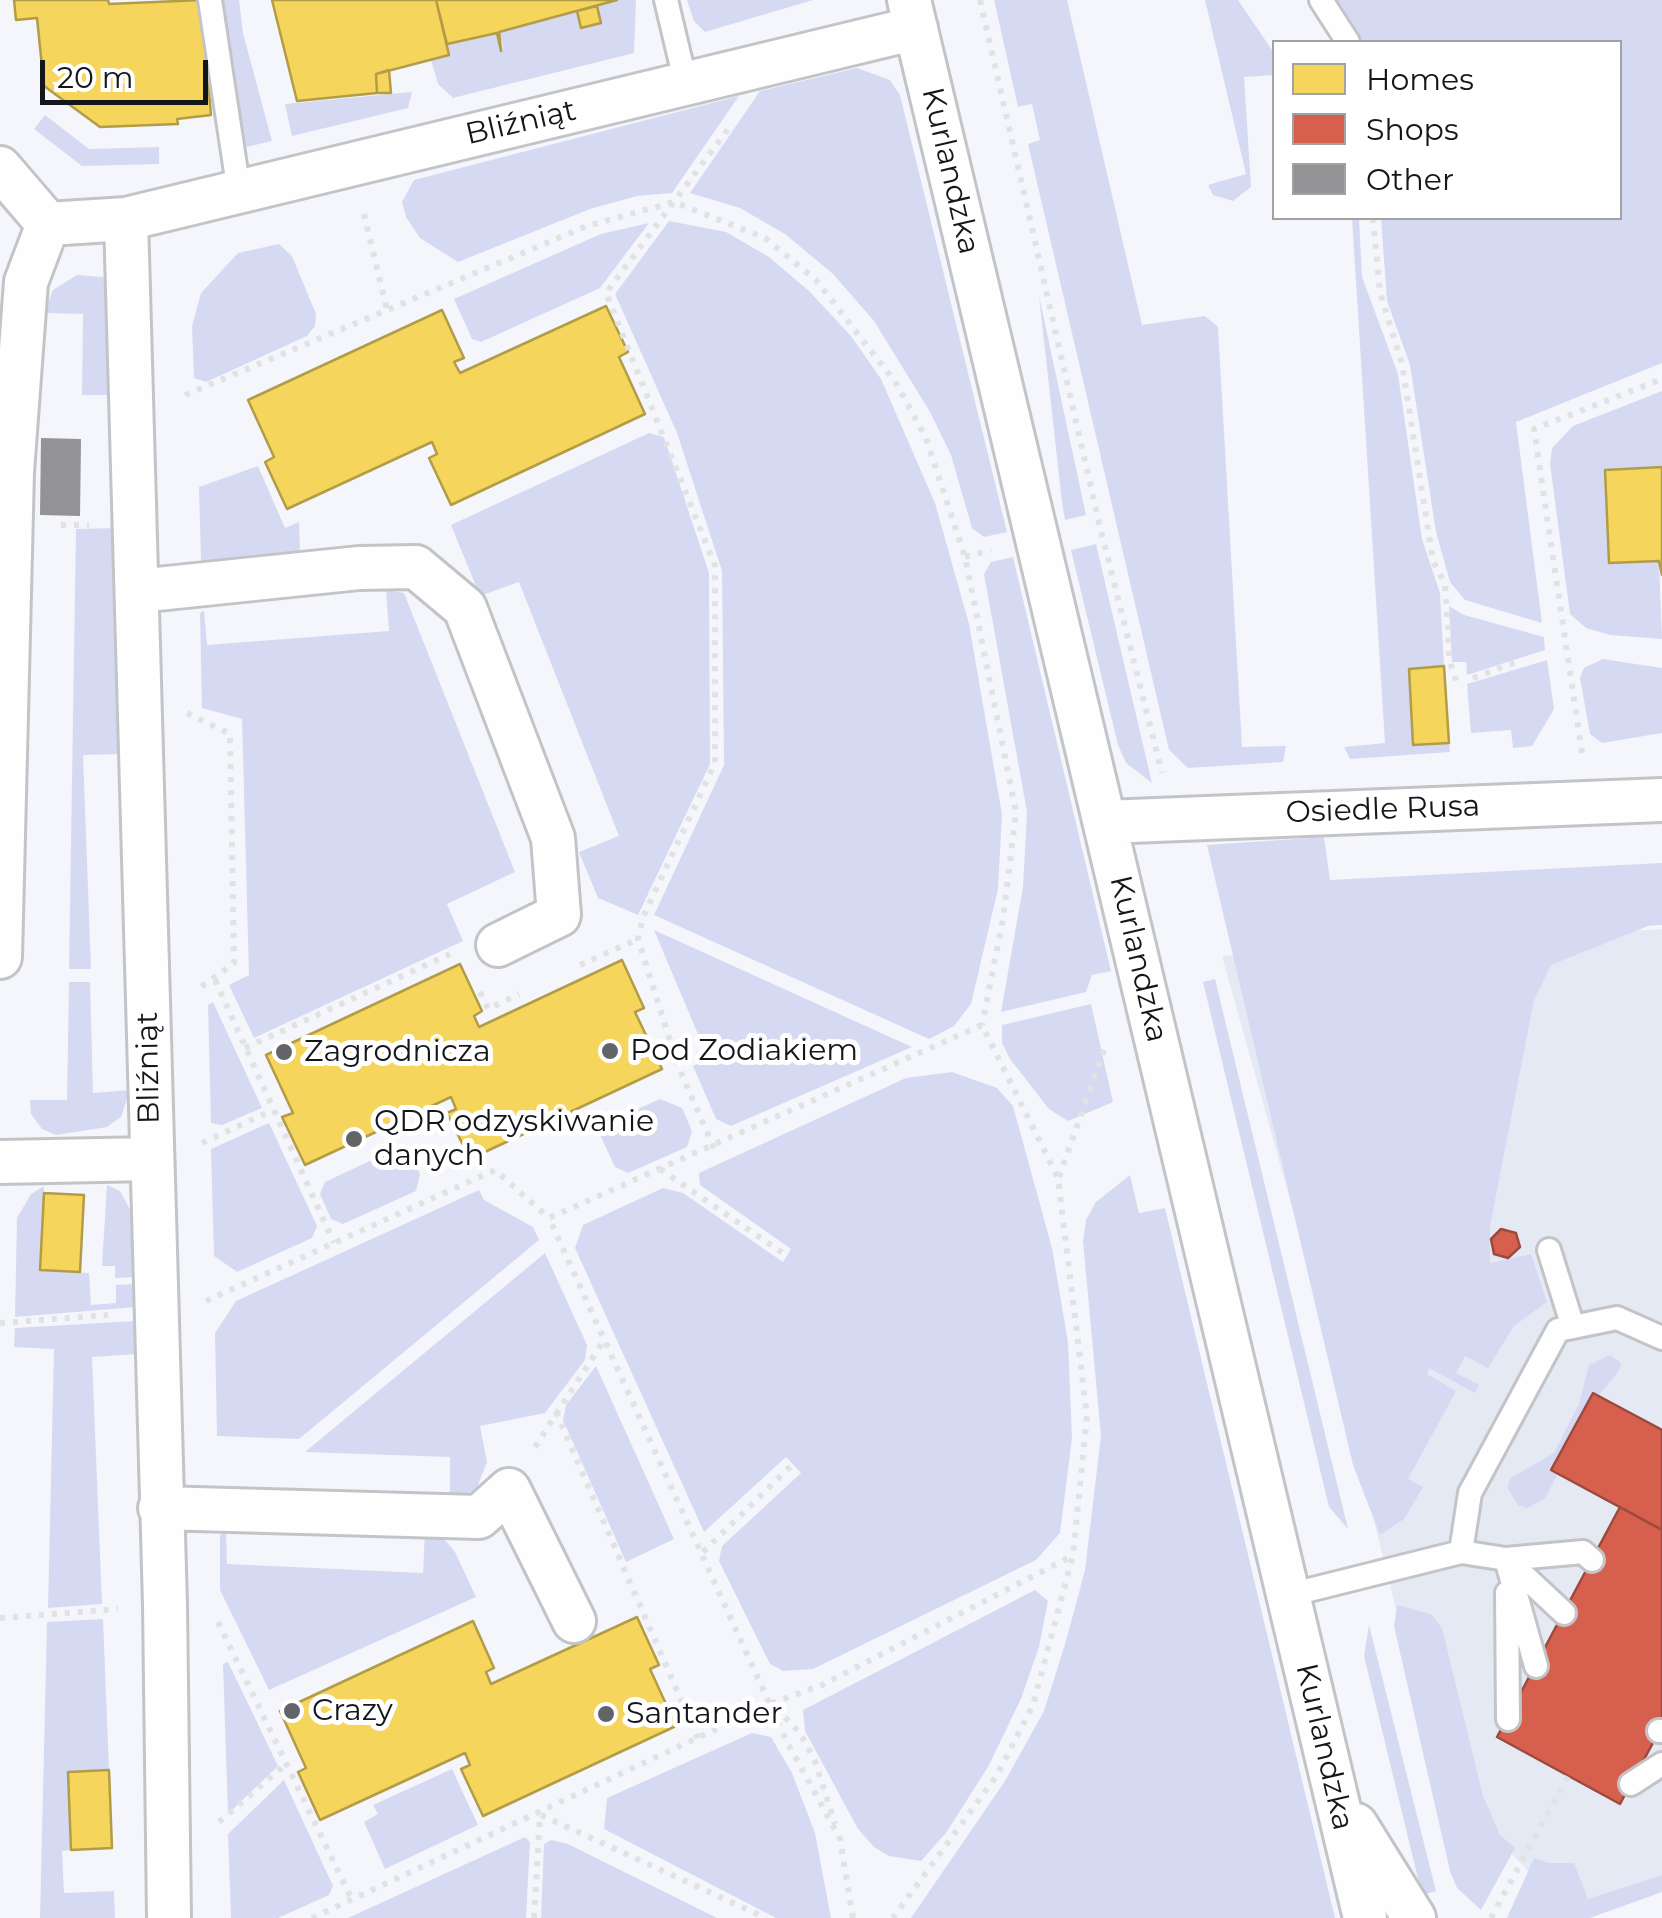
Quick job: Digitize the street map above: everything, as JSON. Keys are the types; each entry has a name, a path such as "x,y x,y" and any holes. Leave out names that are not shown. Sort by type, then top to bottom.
{"street":[{"name":"Bliźniąt","path":"48,224 126,219 744,70 913,14"},
{"name":"Kurlandzka","path":"913,14 1365,1918"},
{"path":"0,168 48,224 26,282 6,472 11,525 0,957"},
{"name":"Bliźniąt","path":"126,219 160,1508 166,1605 169,1918"},
{"path":"138,591 359,568 416,567 465,608 553,838 560,916 477,958"},
{"name":"Osiedle Rusa","path":"1105,822 1662,800"},
{"path":"0,1162 151,1160"},
{"path":"160,1508 479,1517 509,1490 574,1621"},
{"path":"1334,1788 1414,1918"}],"lane":[{"path":"210,0 239,192"},
{"path":"666,0 686,84"},
{"path":"1321,0 1347,40"},
{"path":"1549,1250 1574,1326"},
{"path":"1460,1552 1470,1493 1558,1330 1618,1318 1662,1338"},
{"path":"1289,1595 1460,1552 1506,1559 1582,1552 1592,1560"},
{"path":"1506,1559 1564,1613"},
{"path":"1506,1559 1536,1666"},
{"path":"1506,1559 1508,1720"},
{"path":"1631,1784 1662,1764"}],"path":[{"path":"980,0 1100,527 1162,774"},
{"path":"714,1148 678,1066 638,939 644,917 715,763 715,566 606,293 748,102 744,70"},
{"path":"353,164 387,310"},
{"path":"185,395 588,226 674,202 765,238 816,280 896,383 926,438 965,557 1016,812 1003,919 982,1025 1058,1178 1087,1416 1073,1555 1033,1705 997,1775 893,1918"},
{"path":"1373,220 1380,292 1402,364 1433,561 1445,584 1450,662 1457,684"},
{"path":"1582,753 1534,429 1662,379"},
{"path":"11,525 136,522"},
{"path":"1474,678 1519,661"},
{"path":"570,970 638,939"},
{"path":"245,1048 477,958 488,1009 521,993"},
{"path":"216,980 334,1244"},
{"path":"549,1218 714,1148 982,1025"},
{"path":"1058,1178 1110,1034"},
{"path":"198,1144 273,1110"},
{"path":"0,1323 155,1314 202,1303 495,1170 549,1218 772,1703 840,1839"},
{"path":"660,1170 787,1256"},
{"path":"509,1490 605,1339"},
{"path":"556,1412 698,1738"},
{"path":"703,1552 794,1464"},
{"path":"312,1918 772,1703 822,1685 1073,1555"},
{"path":"0,1618 166,1605"},
{"path":"214,1615 352,1900"},
{"path":"772,1703 800,1733 815,1761 840,1839 853,1918"},
{"path":"211,1828 286,1764"},
{"path":"1490,1918 1568,1776"},
{"path":"534,1918 540,1814"},
{"path":"540,1814 766,1918"}],"shaded area":[{"path":"221,0 239,0 243,33 272,141 242,148"},
{"path":"636,0 634,53 453,98 438,84 431,60 449,55 447,44 497,33 504,50 499,32 577,11 581,28 600,23 597,6"},
{"path":"687,0 813,0 705,32 694,21"},
{"path":"994,0 1067,0 1142,325 1205,316 1218,327 1242,747 1286,746 1283,762 1188,768 1169,750 1028,144 1040,140 1032,104 1018,107"},
{"path":"1205,0 1238,0 1272,50 1272,75 1244,77 1251,187 1233,201 1213,195 1208,185 1246,174"},
{"path":"1334,0 1662,0 1662,363 1516,422 1542,623 1465,600 1450,582 1436,532 1410,365 1387,301 1381,220 1622,220 1622,40 1362,40"},
{"path":"857,68 890,80 900,95 1007,532 984,537 972,528 951,455 930,412 874,321 833,274 785,234 740,208 690,193 760,91"},
{"path":"412,92 408,108 292,136 285,104"},
{"path":"739,96 672,193 637,196 590,209 458,262 420,238 406,217 402,202 414,180"},
{"path":"45,115 89,149 159,147 159,164 82,166 34,129"},
{"path":"1352,220 1359,220 1362,277 1398,374 1422,539 1440,593 1444,666 1409,670 1413,745 1449,743 1450,752 1350,759 1344,747 1385,743"},
{"path":"669,221 726,232 769,257 809,291 851,336 881,379 935,503 969,624 1002,814 998,889 971,1004 954,1026 929,1039 654,915 724,765 722,571 677,433 615,294"},
{"path":"649,223 600,288 481,342 472,339 454,299 601,234"},
{"path":"279,244 292,256 316,314 315,326 307,336 206,382 194,378 192,326 201,293 238,253"},
{"path":"77,275 103,277 110,285 115,395 82,395 83,314 44,313 53,290"},
{"path":"1039,296 1086,515 1065,520 1062,503"},
{"path":"1662,391 1662,467 1605,470 1659,561 1662,639 1610,635 1586,628 1570,614 1550,464 1552,448 1573,426"},
{"path":"649,433 664,437 709,573 710,764 638,915 598,898 579,852 619,836 519,582 480,596 451,525"},
{"path":"258,466 285,528 299,522 300,550 294,558 209,566 201,561 199,487"},
{"path":"118,528 124,754 83,755 91,969 69,969 76,529"},
{"path":"1096,544 1152,783 1126,763 1118,745 1071,550"},
{"path":"1013,557 1111,971 1092,975 1086,992 1001,1012 1023,887 1027,812 984,574 991,562"},
{"path":"386,590 404,593 515,872 447,904 463,941 254,1038 229,985 249,975 242,719 202,708 200,613 204,610 207,645 389,631"},
{"path":"1449,606 1464,615 1544,637 1545,650 1467,675 1466,662 1452,662"},
{"path":"1603,659 1662,668 1662,733 1602,743 1590,734 1580,678 1584,668"},
{"path":"1547,660 1554,709 1532,746 1513,748 1511,730 1471,733 1467,684"},
{"path":"1324,837 1330,880 1662,863 1662,925 1648,926 1551,965 1534,1000 1490,1226 1490,1263 1531,1254 1547,1302 1514,1326 1488,1368 1465,1356 1456,1373 1479,1385 1475,1393 1429,1368 1427,1374 1456,1391 1408,1479 1423,1487 1404,1519 1380,1535 1353,1465 1207,845"},
{"path":"1662,929 1662,1886 1572,1918 1485,1825 1400,1625 1329,1340 1222,956"},
{"path":"654,930 912,1047 731,1126 716,1119 693,1066 708,1058"},
{"path":"1215,979 1348,1529 1329,1507 1203,982"},
{"path":"69,982 90,982 93,1093 130,1090 121,1117 107,1127 56,1135 42,1129 31,1114 30,1100 67,1100"},
{"path":"213,1002 262,1108 222,1125 211,1123 208,1005"},
{"path":"1091,1004 1113,1102 1068,1121 1049,1109 1010,1059 1002,1043 1002,1025"},
{"path":"952,1072 997,1088 1013,1106 1052,1248 1068,1342 1072,1438 1060,1533 1036,1560 813,1669 783,1671 770,1664 719,1561 722,1546 801,1473 786,1457 704,1532 575,1248 583,1225 663,1188 683,1193 783,1262 791,1249 700,1185 699,1173 906,1078"},
{"path":"660,1099 682,1108 692,1131 687,1147 628,1173 615,1167 600,1135 606,1123"},
{"path":"269,1123 317,1226 312,1238 237,1272 214,1256 211,1149"},
{"path":"406,1144 420,1174 416,1191 343,1224 331,1219 320,1194 325,1182"},
{"path":"1130,1175 1139,1213 1165,1208 1335,1918 911,1918 1005,1781 1044,1711 1066,1641 1085,1570 1101,1436 1083,1241 1086,1220 1096,1202"},
{"path":"107,1185 120,1191 134,1217 134,1277 115,1278 115,1266 102,1266"},
{"path":"44,1186 40,1270 89,1273 91,1305 116,1303 116,1285 135,1284 136,1307 15,1317 17,1218 31,1194"},
{"path":"479,1190 484,1200 533,1227 539,1240 299,1439 217,1436 215,1333 236,1301"},
{"path":"545,1253 587,1345 585,1360 545,1413 480,1426 487,1462 476,1490 450,1499 450,1457 305,1452"},
{"path":"136,1321 137,1354 92,1357 102,1604 48,1608 54,1349 14,1347 15,1328"},
{"path":"1610,1355 1621,1363 1619,1371 1598,1396 1592,1393 1551,1470 1558,1473 1545,1499 1527,1508 1518,1505 1507,1487 1511,1478 1554,1453 1579,1404 1589,1365"},
{"path":"596,1366 674,1539 626,1562 563,1420 566,1405"},
{"path":"226,1531 227,1564 423,1573 425,1531 446,1541 455,1552 476,1597 269,1690 220,1590 220,1535"},
{"path":"1035,1590 1048,1601 1039,1647 1021,1699 988,1767 946,1833 921,1861 889,1856 874,1847 858,1829 805,1731 803,1710"},
{"path":"1397,1605 1431,1614 1442,1628 1483,1796 1500,1835 1515,1848 1481,1910 1457,1888 1450,1871 1394,1626"},
{"path":"103,1619 109,1770 68,1772 71,1850 62,1851 64,1893 114,1891 115,1918 40,1918 47,1622"},
{"path":"1369,1625 1436,1891 1422,1895 1364,1656"},
{"path":"228,1662 278,1766 228,1814 223,1664"},
{"path":"752,1733 771,1737 792,1773 815,1833 831,1918 776,1918 604,1829 607,1798"},
{"path":"452,1769 478,1825 385,1869 364,1822 378,1814 373,1805"},
{"path":"284,1780 333,1886 329,1895 278,1918 231,1918 228,1834"},
{"path":"525,1837 530,1842 526,1918 348,1918"},
{"path":"551,1840 568,1844 717,1918 541,1918 544,1844"},
{"path":"1534,1858 1548,1863 1574,1863 1588,1899 1662,1875 1662,1892 1590,1918 1507,1918"}],"building: Homes":[{"path":"14,0 108,0 109,4 201,0 211,115 177,119 178,124 100,127 44,86 37,18 16,20"},
{"path":"272,0 436,0 449,55 376,74 377,93 297,101"},
{"path":"436,0 617,0 499,32 501,51 497,33 447,44"},
{"path":"597,6 601,23 581,28 577,11"},
{"path":"389,70 391,93 377,93 376,74"},
{"path":"606,306 628,352 619,357 645,414 451,505 429,458 437,454 432,442 287,509 265,462 274,457 248,400 442,310 464,358 454,362 460,373"},
{"path":"1662,467 1662,575 1659,561 1609,563 1605,470"},
{"path":"1444,666 1449,743 1413,745 1409,669"},
{"path":"622,960 644,1008 635,1012 662,1069 470,1159 447,1113 456,1109 451,1097 305,1165 282,1117 293,1113 266,1055 460,964 482,1011 474,1016 479,1027"},
{"path":"44,1193 84,1195 80,1272 40,1270"},
{"path":"637,1617 659,1665 650,1669 676,1726 483,1816 461,1769 470,1765 465,1753 320,1820 298,1772 306,1768 280,1711 473,1621 494,1668 486,1672 491,1684"},
{"path":"109,1770 112,1848 71,1850 68,1772"}],"building: Shops":[{"path":"1501,1229 1516,1233 1520,1247 1508,1258 1494,1254 1491,1239"},
{"path":"1593,1393 1662,1430 1662,1530 1551,1470"},
{"path":"1620,1507 1662,1530 1662,1726 1620,1804 1497,1737"}],"building: Other":[{"path":"41,438 81,439 80,516 40,515"}],"place":[{"name":"Pod Zodiakiem","path":"610,1051"},
{"name":"Zagrodnicza","path":"284,1052"},
{"name":"QDR odzyskiwanie danych","path":"354,1139"},
{"name":"Crazy","path":"292,1711"},
{"name":"Santander","path":"606,1714"}]}
